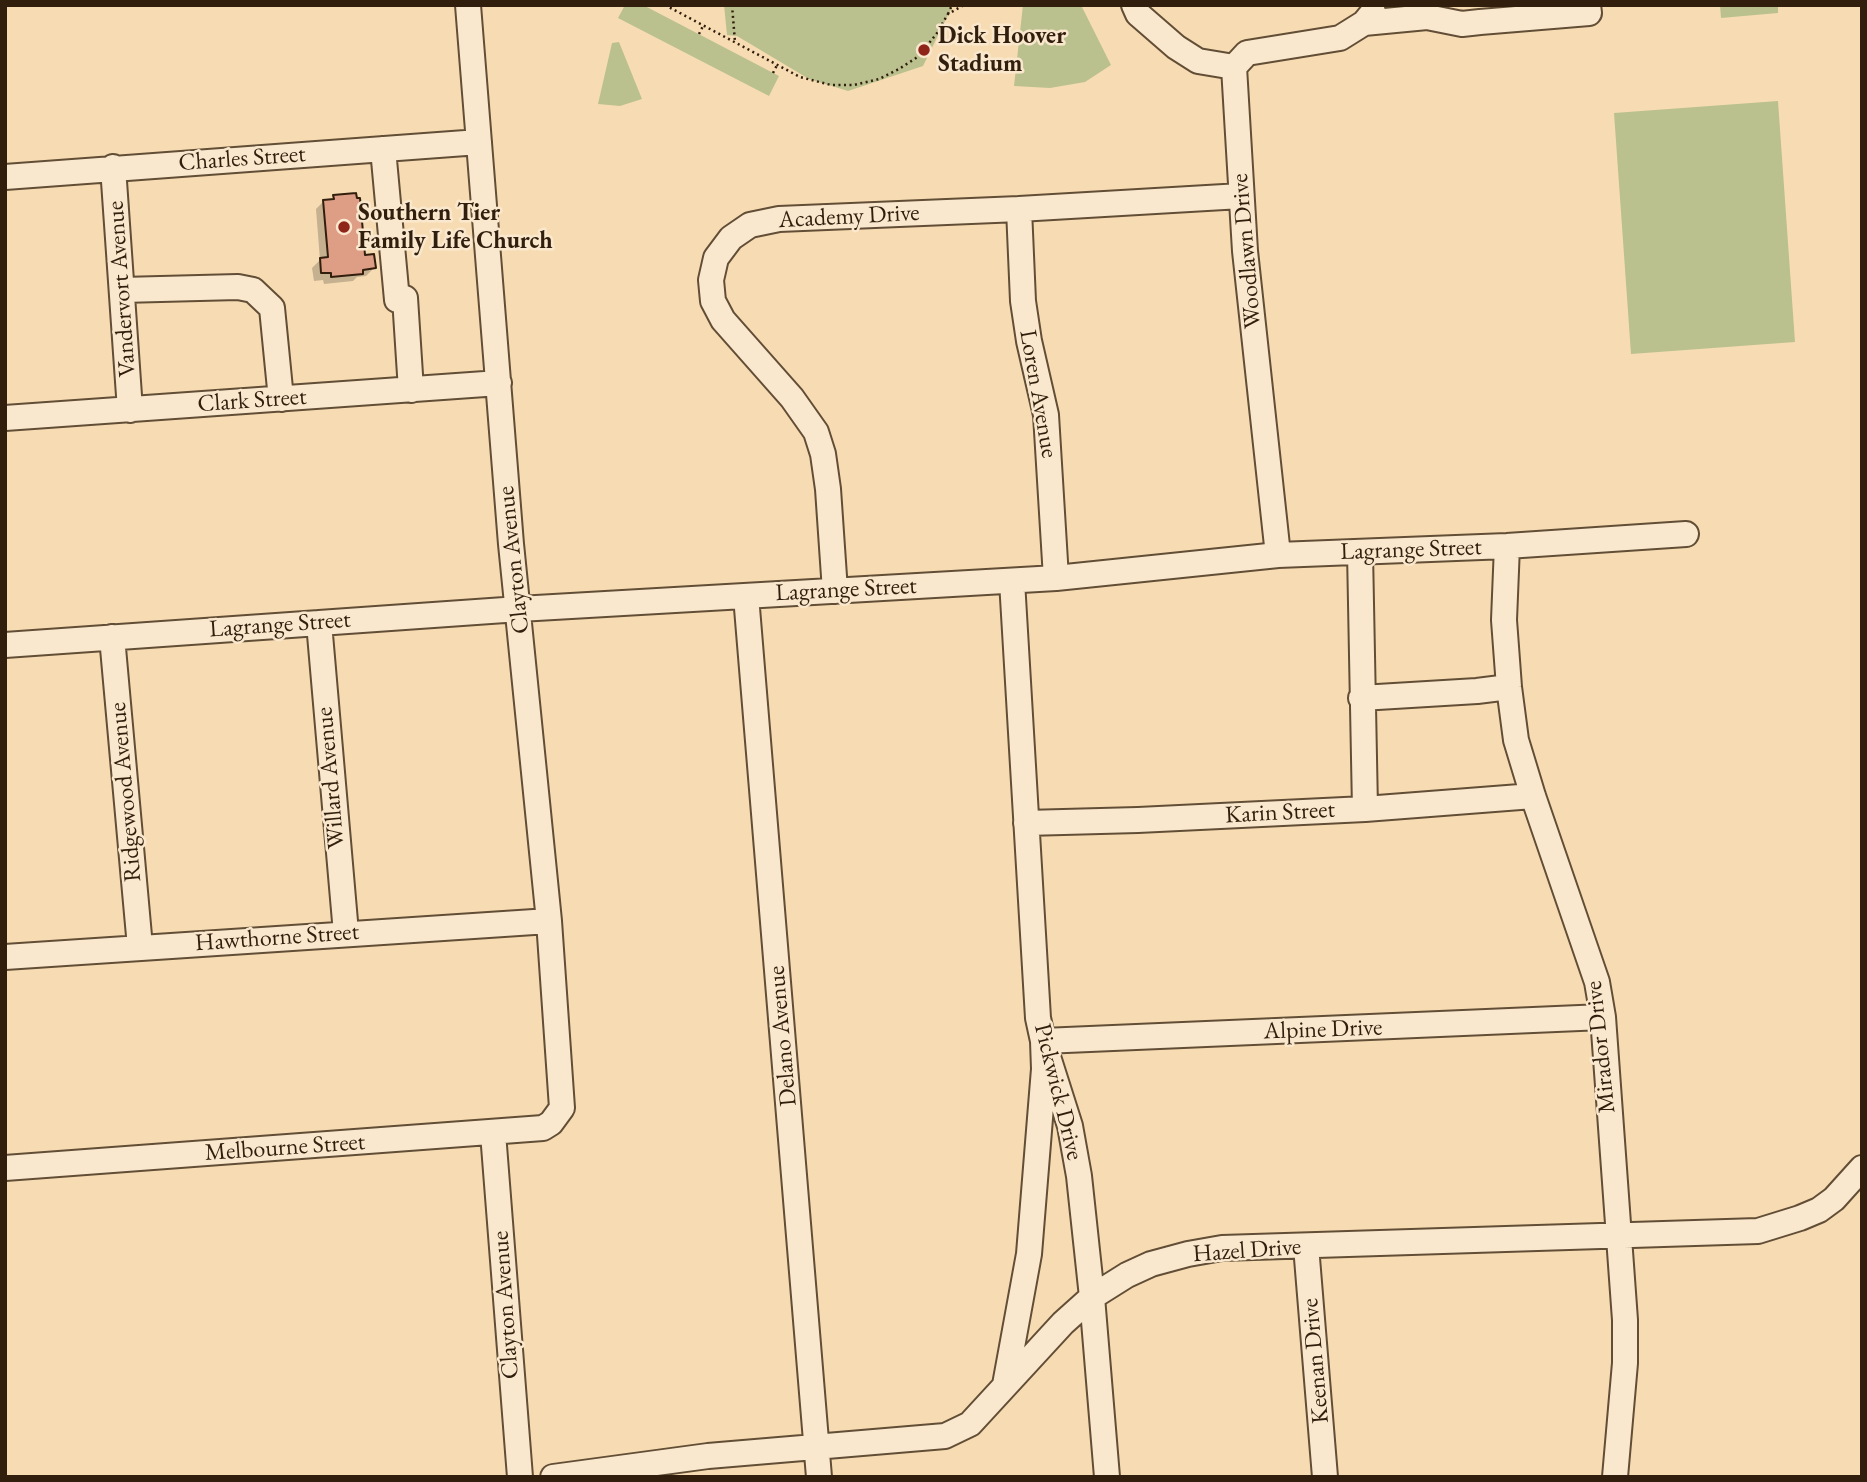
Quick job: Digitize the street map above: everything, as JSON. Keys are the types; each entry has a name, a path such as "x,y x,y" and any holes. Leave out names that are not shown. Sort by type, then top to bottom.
{"street":[{"name":"Clayton Avenue","path":"468,5 511,544 549,921 562,1108 559,1114"},
{"path":"1134,5 1143,18 1176,47 1198,61 1234,67 1247,53 1340,38 1371,14 1427,17 1462,24 1479,14 1589,13 1588,5"},
{"name":"Woodlawn Drive","path":"1234,67 1245,251 1278,555"},
{"name":"Charles Street","path":"5,177 479,142"},
{"path":"383,149 397,300 405,298 411,390"},
{"name":"Vandervort Avenue","path":"113,167 130,410"},
{"name":"Academy Drive","path":"835,591 828,489 823,454 816,432 792,398 723,320 713,301 711,280 716,258 731,238 750,225 779,219 1241,196"},
{"name":"Loren Avenue","path":"1019,209 1023,301 1046,415 1051,464 1056,578"},
{"path":"122,290 238,287 253,290 272,308 281,399"},
{"name":"Clark Street","path":"5,418 499,383"},
{"name":"Lagrange Street","path":"5,645 519,609 1056,578 1278,555 1507,546 1686,534"},
{"name":"Mirador Drive","path":"1507,546 1504,620 1509,687 1517,740 1533,796 1597,982 1603,1017 1625,1320 1625,1363 1615,1477"},
{"path":"1360,552 1365,809"},
{"name":"Pickwick Drive","path":"1012,580 1038,1018 1042,1041 1070,1126 1079,1176 1107,1477"},
{"name":"Delano Avenue","path":"746,596 819,1477"},
{"name":"Willard Avenue","path":"319,623 346,933"},
{"name":"Ridgewood Avenue","path":"112,637 140,947"},
{"path":"1361,698 1509,687"},
{"name":"Karin Street","path":"1026,823 1365,809 1533,796"},
{"name":"Hawthorne Street","path":"5,957 549,921"},
{"name":"Alpine Drive","path":"1042,1041 1603,1017"},
{"path":"1005,1385 1029,1254 1043,1082 1042,1041"},
{"name":"Melbourne Street","path":"5,1168 493,1133 543,1128 559,1114"},
{"name":"Clayton Avenue","path":"493,1133 520,1477"},
{"name":"Hazel Drive","path":"553,1477 708,1456 945,1436 970,1424 1063,1323 1092,1297 1127,1275 1151,1264 1188,1254 1222,1248 1758,1231 1819,1210 1834,1199 1862,1168"},
{"name":"Keenan Drive","path":"1306,1246 1325,1477"}],"path":[{"path":"666,5 800,78 831,85 854,85 879,79 919,56 937,33 952,5"},
{"path":"732,5 735,42"},
{"path":"948,14 964,5"},
{"path":"699,34 703,26"},
{"path":"773,73 777,65"}],"green space":[{"path":"625,5 643,5 779,76 769,96 618,18"},
{"path":"724,5 953,5 923,66 848,91 809,79 737,36 727,35"},
{"path":"1023,5 1081,5 1111,65 1085,82 1050,88 1014,86"},
{"path":"1720,5 1778,5 1778,13 1721,18"},
{"path":"619,42 642,99 620,106 598,104 612,43"},
{"path":"1778,101 1795,342 1631,354 1614,113"}],"building":[{"name":"Southern Tier Family Life Church","path":"356,193 357,198 360,198 365,255 374,254 376,268 363,270 363,274 331,277 331,273 321,273 320,258 328,257 323,200 334,199 333,195"}],"place":[{"name":"Dick Hoover Stadium","path":"924,50"},
{"name":"Southern Tier Family Life Church","path":"344,227"}]}
